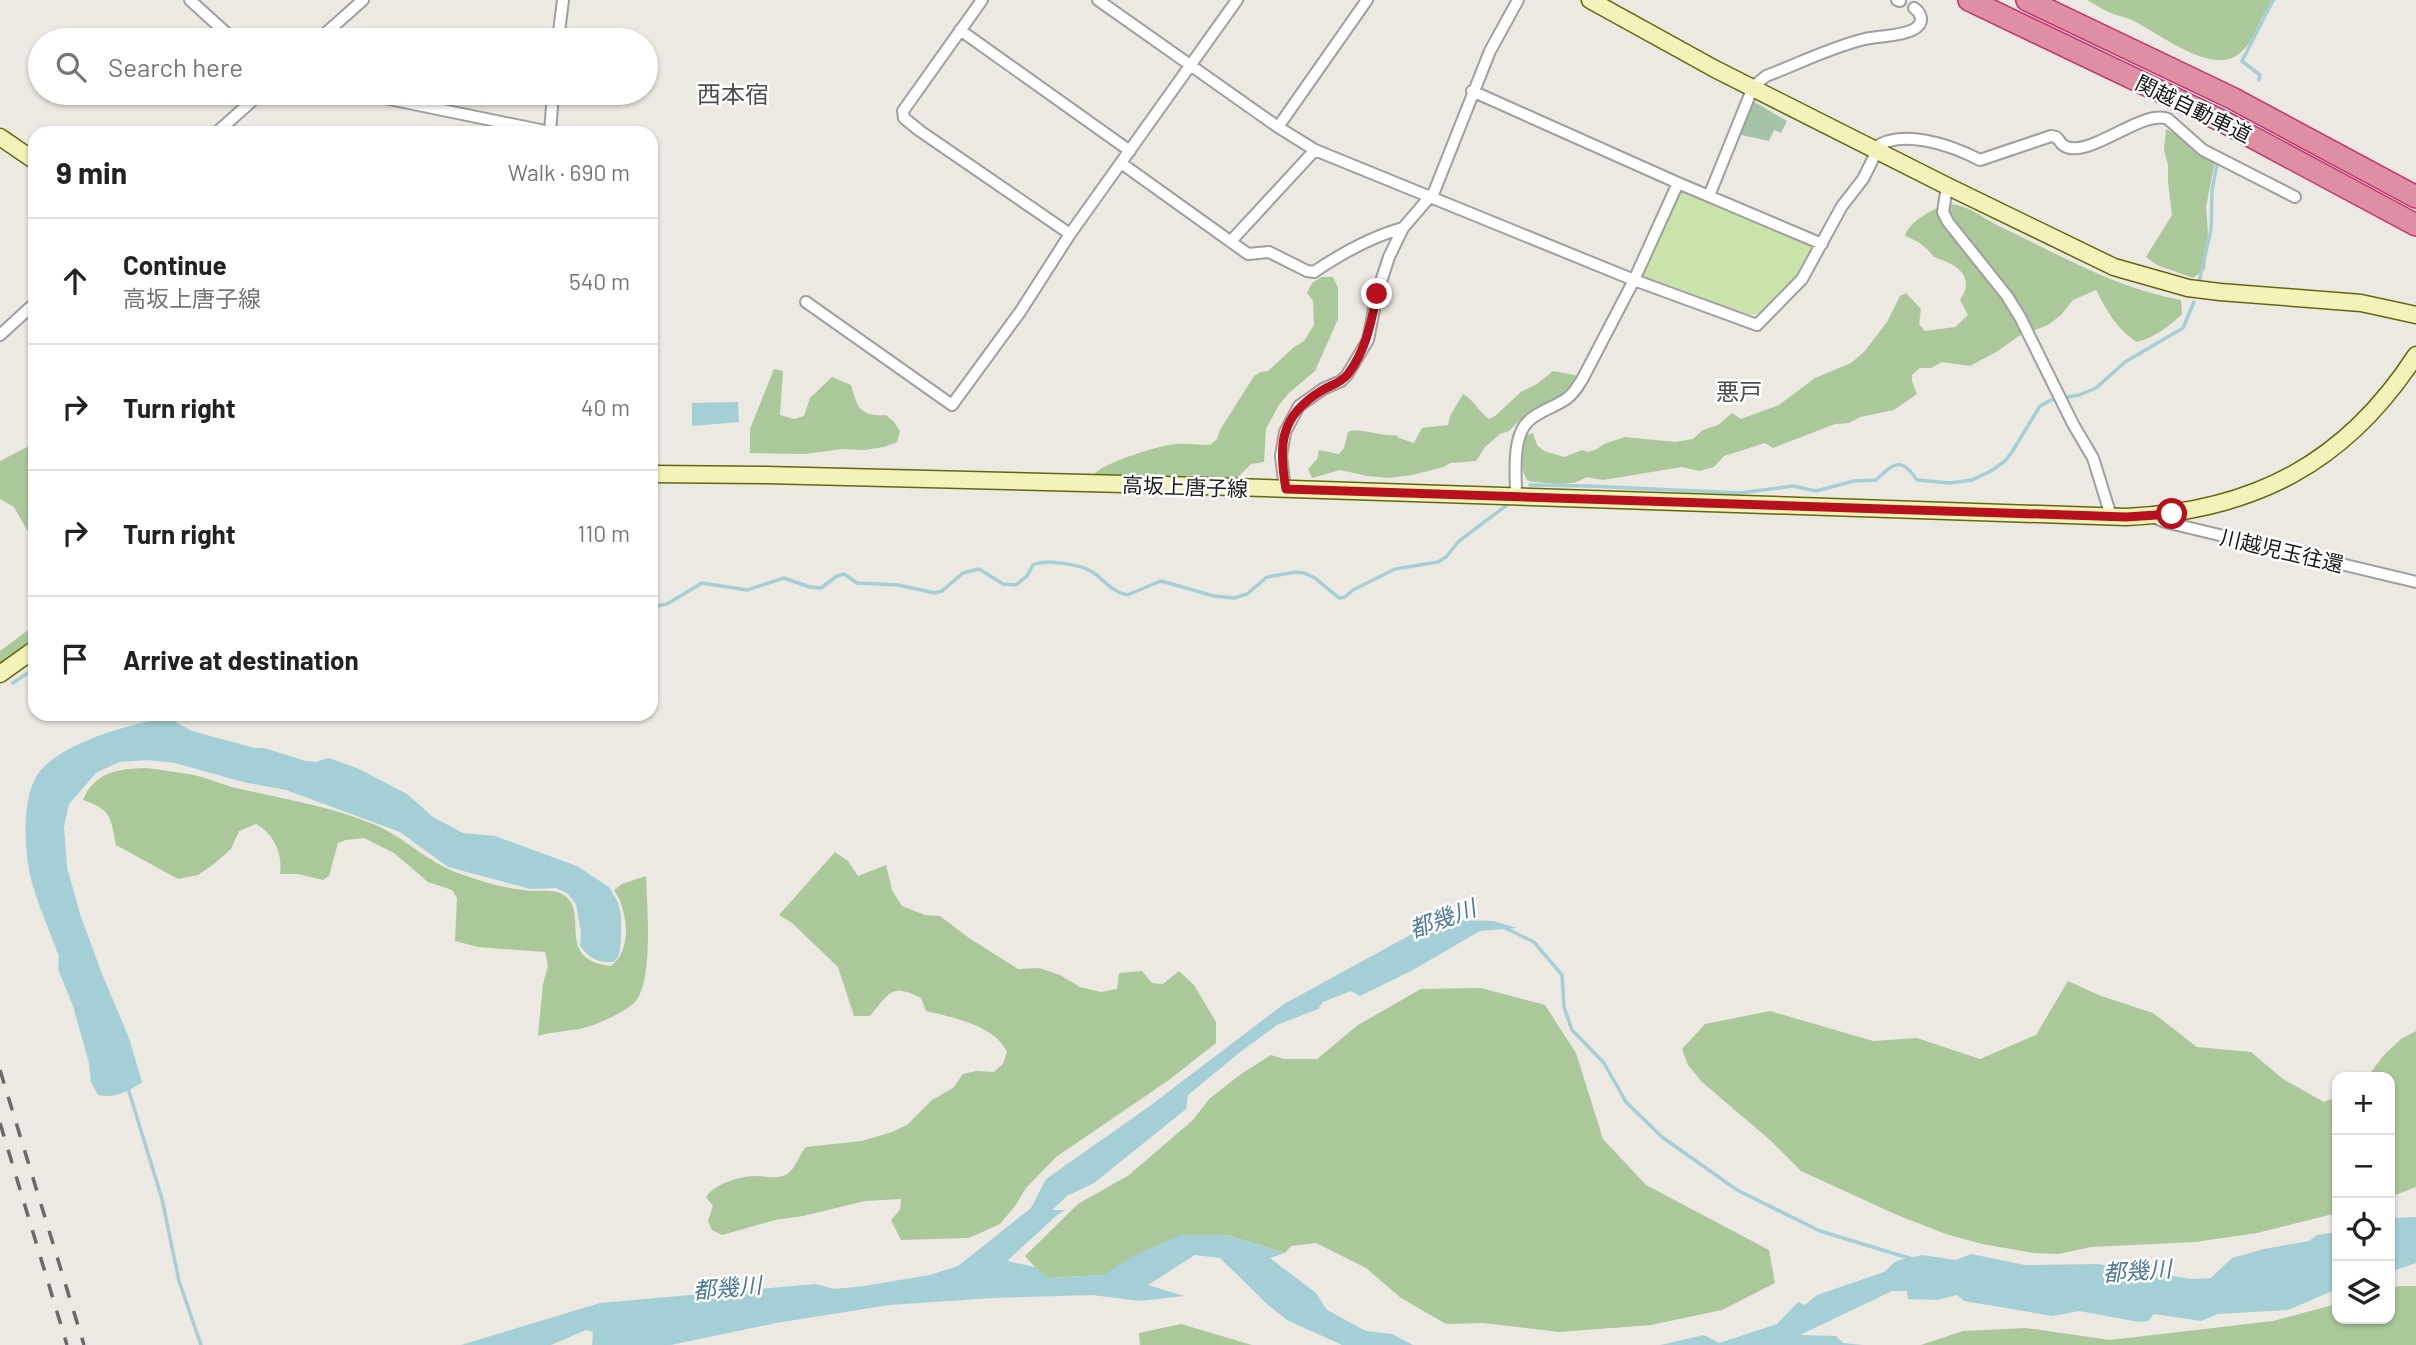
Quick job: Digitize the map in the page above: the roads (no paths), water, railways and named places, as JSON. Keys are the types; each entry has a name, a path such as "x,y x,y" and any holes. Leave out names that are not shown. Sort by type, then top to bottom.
{"highway":[{"name":"関越自動車道","path":"1969,0 2226,123 2416,225"},
{"name":"関越自動車道","path":"2027,0 2232,98 2416,197"}],"main road":[{"path":"1590,0 1715,69 2114,267 2148,278 2220,292 2361,303 2416,315"},
{"path":"0,137 28,155"},
{"name":"高坂上唐子線","path":"658,474 1286,489 2149,516 2222,504 2263,490 2314,463 2377,408 2416,355"},
{"path":"0,674 28,654"}],"street":[{"path":"190,0 221,28"},
{"path":"332,28 363,0"},
{"path":"560,28 563,0"},
{"path":"982,0 903,111 904,118 1070,234"},
{"path":"1098,0 1110,3 1278,127 1315,150 1634,280 1758,325 1793,290 1842,206 1863,179 1875,150 1882,142 1900,138 1940,143 1980,160 2051,136 2056,137 2063,145 2076,148 2161,116 2203,150 2295,197"},
{"path":"806,302 952,405 1237,0"},
{"path":"1278,127 1367,0"},
{"path":"1286,489 1281,456 1285,432 1299,406 1323,389 1341,382 1368,340 1377,294 1390,257 1403,228 1430,198 1472,91 1518,0"},
{"path":"1709,196 1753,88 1766,76 1846,44 1912,31 1919,26 1921,19 1914,8"},
{"path":"960,30 1130,151"},
{"path":"1472,91 1822,244"},
{"path":"224,126 248,105"},
{"path":"417,105 517,126"},
{"path":"551,126 552,105"},
{"path":"1231,241 1315,150"},
{"path":"1121,163 1248,254 1269,252 1292,265 1314,272 1340,254 1385,233 1403,228"},
{"path":"1516,496 1518,441 1522,429 1530,420 1574,392 1634,280 1678,183"},
{"path":"1947,186 1943,212 2020,317 2092,458 2111,516"},
{"path":"0,335 28,309"},
{"name":"川越児玉往還","path":"2149,516 2416,582"}],"water":[{"path":"738,402 739,422 692,426 692,403"},
{"path":"174,721 192,731 306,761 315,762 329,758 359,769 407,794 433,817 463,833 495,836 577,866 609,887 618,902 621,916 619,955 614,962 603,962 590,957 583,950 580,946 581,932 576,904 568,894 556,888 531,889 448,867 400,832 286,790 243,782 175,763 148,760 119,762 96,773 69,804 64,827 67,867 80,914 129,1038 142,1082 121,1093 98,1095 91,1082 89,1063 73,1006 58,969 59,957 30,874 26,843 27,811 34,782 40,771 51,761 82,743 136,724"},
{"path":"1457,920 1493,921 1517,928 1480,931 1411,971 1360,996 1351,991 1323,1002 1318,1009 1277,1025 1188,1095 1186,1109 1094,1183 1067,1196 1052,1210 1065,1210 1007,1261 1035,1267 1048,1278 1104,1275 1131,1257 1181,1235 1225,1235 1285,1253 1270,1258 1316,1293 1327,1310 1366,1331 1392,1334 1413,1345 1342,1345 1287,1320 1220,1258 1195,1255 1148,1285 1184,1296 1140,1301 1092,1295 993,1298 889,1305 776,1323 671,1345 592,1345 593,1332 586,1330 551,1345 461,1345 600,1303 816,1284 834,1289 864,1286 930,1275 958,1266 1031,1208 1046,1179 1147,1108 1284,1004 1412,934"},
{"path":"2416,1217 2416,1263 2395,1270 2395,1261 2395,1218"},
{"path":"2332,1233 2332,1291 2288,1310 2218,1314 2201,1321 2154,1314 2148,1321 2139,1322 2079,1311 2053,1316 1964,1301 1957,1295 1937,1300 1908,1299 1907,1291 1892,1291 1800,1335 1836,1336 1843,1343 1863,1345 1660,1345 1704,1335 1719,1343 1777,1324 1798,1302 1805,1305 1817,1295 1884,1272 1896,1261 1922,1255 1956,1260 1971,1254 2025,1265 2098,1264 2191,1279 2211,1278 2232,1258 2309,1241 2317,1235"}],"waterway":[{"path":"2259,80 2260,75 2242,61 2273,0"},
{"path":"2199,282 2211,230 2212,191 2217,164"},
{"path":"1530,485 1740,493 1793,486 1816,491 1854,481 1876,480 1888,469 1898,465 1907,468 1917,480 1950,483 1972,480 2005,461 2040,406 2051,400 2079,395 2096,388 2125,362 2183,328 2194,302"},
{"path":"658,606 667,604 702,583 747,590 784,578 821,588 844,574 857,583 898,585 935,593 942,591 963,573 979,569 1003,584 1016,585 1027,576 1033,565 1046,562 1073,565 1088,570 1113,589 1127,595 1161,581 1214,596 1234,598 1247,594 1267,577 1296,572 1315,578 1339,598 1395,569 1438,562 1446,557 1459,541 1507,505"},
{"path":"13,683 28,673"},
{"name":"都幾川","path":"1503,927 1534,942 1562,975 1564,1007 1572,1030 1604,1063 1626,1102 1662,1137 1737,1190 1820,1231 1912,1259"},
{"path":"127,1085 162,1199 179,1281 201,1345"}],"railway":[{"path":"0,1070 84,1345"},
{"path":"0,1123 67,1345"}],"district":[{"name":"西本宿","path":"733,93"},
{"name":"悪戸","path":"1739,391"}]}
